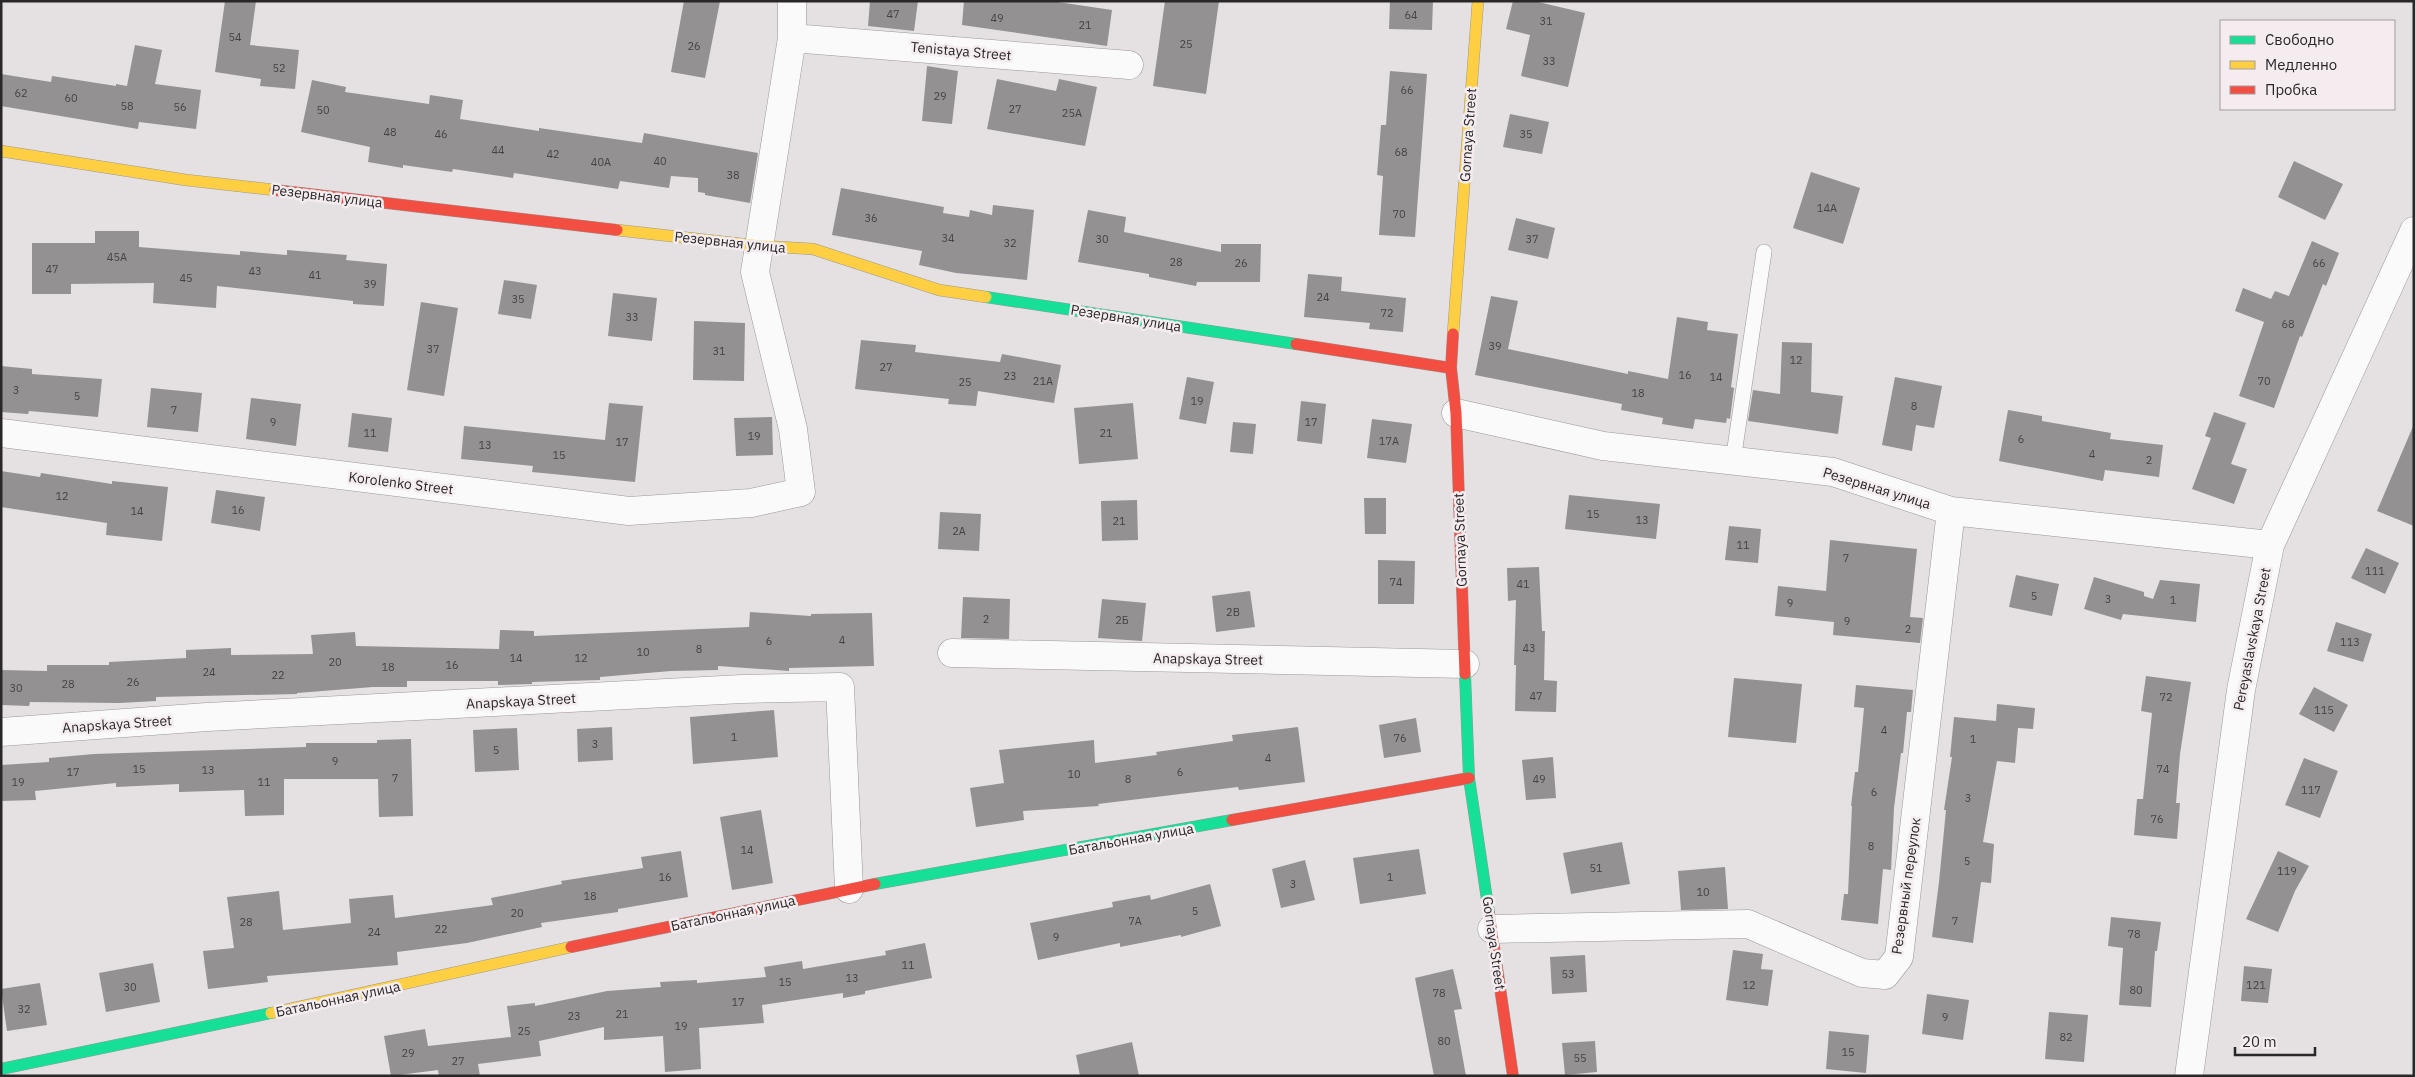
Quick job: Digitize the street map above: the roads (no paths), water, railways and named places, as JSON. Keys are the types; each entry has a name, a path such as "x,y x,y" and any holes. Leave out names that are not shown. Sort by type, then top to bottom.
{"street":[{"path":"760,246 792,38 792,1"},
{"name":"Gornaya Street","path":"1478,1 1451,368 1456,413 1470,778 1513,1076"},
{"name":"Tenistaya Street","path":"792,38 1129,65"},
{"name":"Резервная улица","path":"1,151 186,180 760,246 813,250 940,290 1451,368"},
{"name":"Pereyaslavskaya Street","path":"2189,1076 2241,690 2270,546 2414,231"},
{"name":"Korolenko Street","path":"1,434 630,511 751,503 801,492 793,429 754,272 760,246"},
{"name":"Резервная улица","path":"1456,413 1603,446 1833,472 1951,511 2270,546"},
{"name":"Резервный переулок","path":"1492,929 1748,924 1862,973 1885,975 1899,957 1951,511"},
{"name":"Anapskaya Street","path":"952,653 1465,664"},
{"name":"Anapskaya Street","path":"1,732 316,712 742,689 840,687 849,889"},
{"name":"Батальонная улица","path":"1,1069 360,995 603,940 849,889 1470,778"}],"lane":[{"path":"1733,461 1764,252"}]}
